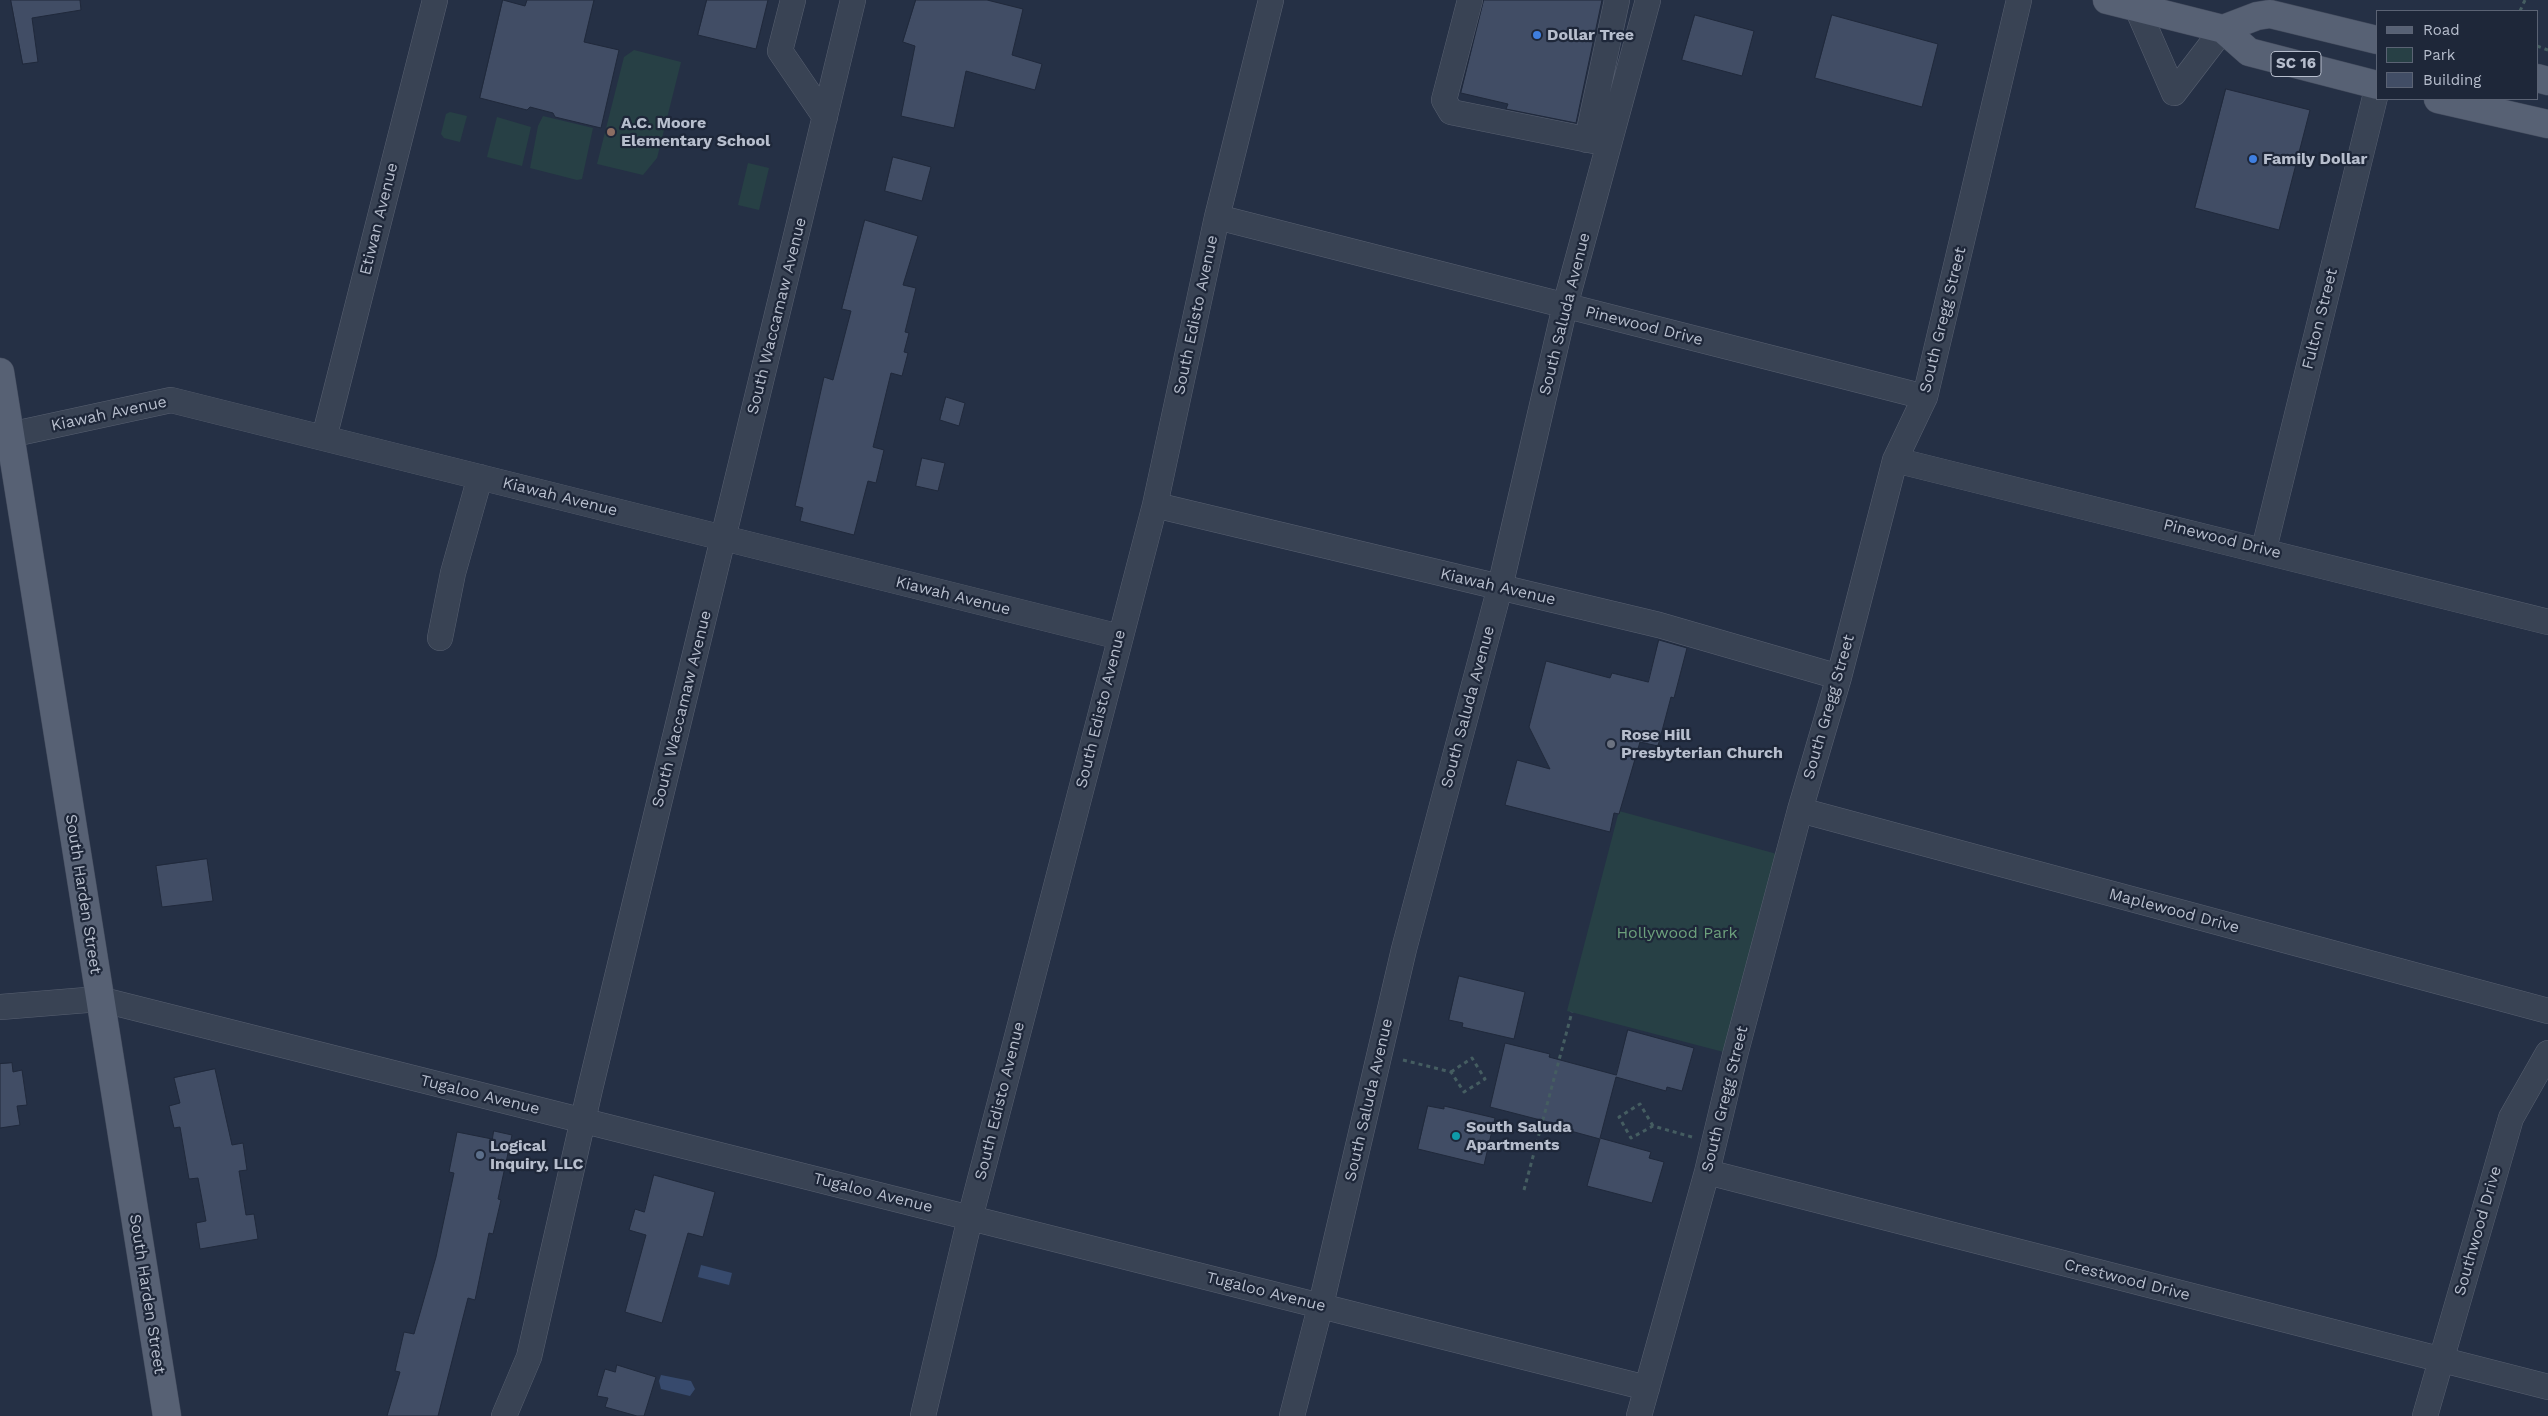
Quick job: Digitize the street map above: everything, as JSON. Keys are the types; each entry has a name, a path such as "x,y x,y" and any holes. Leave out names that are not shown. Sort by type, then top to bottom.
{"main road":[{"name":"SC 16","path":"2107,0 2223,29 2249,52 2376,87"},
{"path":"2223,29 2257,16 2270,14 2376,40"},
{"path":"2442,100 2548,124"},
{"name":"South Harden Street","path":"0,372 5,436 167,1416"}],"street":[{"name":"Etiwan Avenue","path":"324,438 435,0"},
{"path":"793,0 780,51 825,117"},
{"name":"South Waccamaw Avenue","path":"504,1416 529,1357 582,1120 853,0"},
{"name":"South Edisto Avenue","path":"923,1416 970,1218 1155,505 1217,218 1271,0"},
{"path":"1470,0 1444,100 1452,112 1598,142 1600,75 1616,3 1646,7"},
{"name":"South Gregg Street","path":"1639,1416 1707,1172 1800,810 1839,677 1895,460 1925,397 2019,0"},
{"name":"South Saluda Avenue","path":"1292,1416 1321,1306 1404,949 1500,587 1565,306 1598,142 1626,82 1646,7"},
{"path":"2137,8 2174,93 2223,29"},
{"path":"1600,75 1626,82"},
{"name":"Fulton Street","path":"2264,549 2376,91"},
{"name":"Pinewood Drive","path":"1217,218 1925,397"},
{"name":"Kiawah Avenue","path":"5,436 171,400 1120,637"},
{"name":"Pinewood Drive","path":"1895,460 2264,549 2548,622"},
{"path":"440,638 453,573 480,477"},
{"name":"Kiawah Avenue","path":"1155,505 1659,625 1839,677"},
{"name":"Maplewood Drive","path":"1800,810 2548,1011"},
{"name":"Tugaloo Avenue","path":"0,1007 99,999 1647,1388"},
{"name":"Southwood Drive","path":"2425,1416 2511,1118 2548,1053"},
{"name":"Crestwood Drive","path":"1707,1172 2548,1387"}],"path":[{"path":"1524,1190 1572,1012"},
{"path":"1398,1058 1451,1072 1464,1092 1485,1079 1472,1058 1451,1072"},
{"path":"1653,1126 1632,1138 1619,1117 1640,1104 1653,1126 1714,1143"}],"green space":[{"path":"634,50 681,62 657,158 643,175 597,164 624,57"},
{"path":"450,112 467,116 460,142 444,138 441,134 446,114"},
{"path":"543,116 593,128 582,179 577,180 530,168 538,126"},
{"path":"497,117 531,127 522,166 487,157"},
{"path":"748,163 769,168 759,210 738,205"},
{"name":"Hollywood Park","path":"1619,811 1788,857 1735,1055 1567,1011"}],"water":[{"path":"701,1265 732,1273 729,1285 698,1277"},
{"path":"661,1375 691,1381 695,1389 690,1396 661,1389 659,1381"}],"building":[{"path":"11,0 80,0 81,10 32,18 38,62 23,64"},
{"path":"503,0 525,6 527,0 594,0 584,42 619,50 601,128 555,117 553,113 530,107 527,110 480,98"},
{"path":"707,0 768,0 756,49 698,35"},
{"path":"916,0 987,0 1023,9 1012,55 1042,64 1035,90 966,71 954,128 901,116 915,46 903,42"},
{"path":"1484,0 1602,0 1576,123 1506,109 1508,104 1461,93"},
{"path":"1695,15 1754,31 1742,76 1682,60"},
{"path":"1832,15 1938,44 1922,107 1815,78"},
{"name":"Family Dollar","path":"2226,89 2310,110 2279,230 2195,208"},
{"path":"893,157 931,167 922,201 885,191"},
{"path":"865,220 918,236 903,285 916,288 905,332 909,333 904,352 908,353 902,376 891,373 873,447 884,450 876,483 868,481 854,535 800,521 803,508 795,506 824,377 833,380 851,311 842,309"},
{"path":"946,397 965,403 959,426 940,420"},
{"path":"922,458 945,463 938,491 916,486"},
{"name":"Rose Hill Presbyterian Church","path":"1659,640 1687,648 1674,698 1671,697 1658,746 1640,742 1619,814 1614,813 1610,832 1505,805 1517,760 1550,769 1529,727 1546,661 1610,678 1612,673 1648,682"},
{"path":"207,859 213,901 162,907 156,866"},
{"path":"1459,976 1525,992 1514,1039 1462,1027 1463,1023 1449,1020"},
{"path":"1628,1030 1694,1048 1682,1091 1667,1087 1666,1091 1616,1077 1600,1138 1651,1152 1649,1158 1664,1162 1652,1203 1587,1186 1600,1139 1556,1127 1556,1124 1490,1107 1505,1043 1550,1054 1549,1057 1616,1075"},
{"path":"12,1063 13,1072 22,1070 27,1105 17,1106 20,1125 0,1128 0,1064"},
{"path":"215,1069 232,1145 243,1143 247,1170 239,1171 246,1215 254,1214 258,1239 200,1249 196,1223 206,1221 198,1178 189,1179 180,1127 174,1128 169,1106 180,1103 174,1078"},
{"name":"South Saluda Apartments","path":"1428,1106 1444,1109 1444,1106 1495,1118 1484,1165 1418,1149"},
{"path":"494,1131 512,1135 498,1199 501,1200 493,1234 489,1233 475,1300 468,1298 438,1416 387,1416 400,1372 395,1371 404,1332 414,1334 436,1257 454,1173 449,1172 457,1132 492,1139"},
{"path":"654,1175 715,1192 703,1237 688,1233 662,1323 625,1312 646,1235 629,1230 635,1209 644,1212"},
{"path":"617,1365 656,1377 644,1416 637,1416 605,1407 608,1398 597,1396 605,1369 615,1372"}],"place":[{"name":"Dollar Tree","path":"1537,35"},
{"name":"A.C. Moore Elementary School","path":"611,132"},
{"name":"Family Dollar","path":"2253,159"},
{"name":"Rose Hill Presbyterian Church","path":"1611,744"},
{"name":"South Saluda Apartments","path":"1456,1136"},
{"name":"Logical Inquiry, LLC","path":"480,1155"}]}
